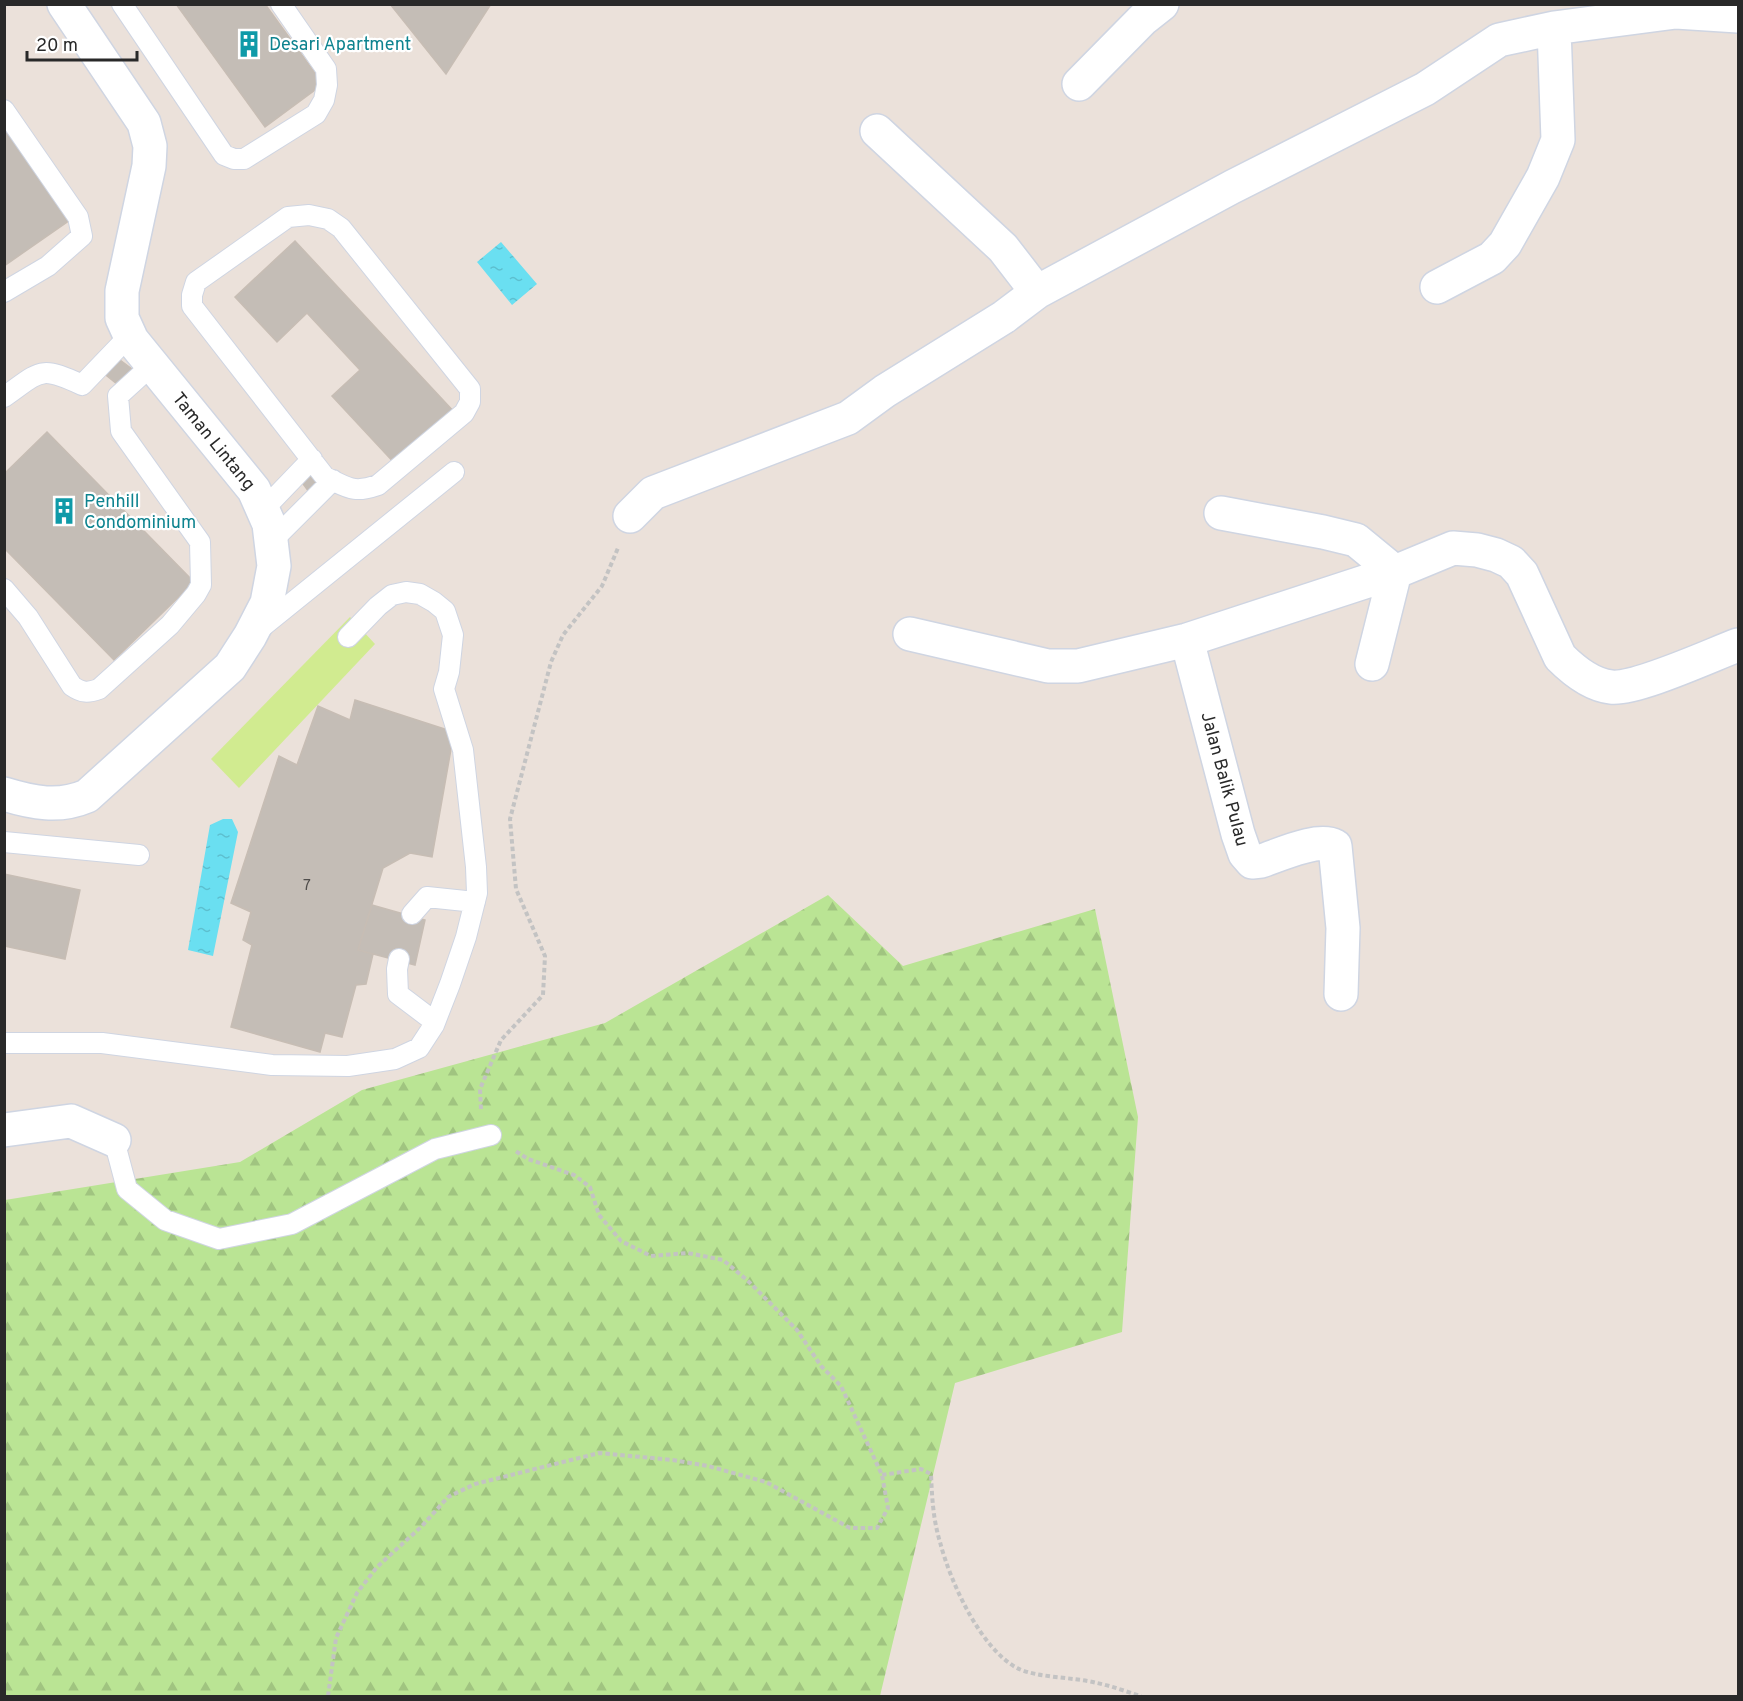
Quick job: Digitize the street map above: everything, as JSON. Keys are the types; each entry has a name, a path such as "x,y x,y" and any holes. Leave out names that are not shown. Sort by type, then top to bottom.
{"street":[{"name":"Taman Lintang","path":"4,794 37,803 57,804 72,802 87,796 230,667 267,603 274,566 269,524 254,490 152,365 130,335 122,318 122,291 149,166 150,146 144,123 64,4"},
{"path":"1079,84 1143,19 1162,4"},
{"path":"630,516 653,493 848,418 885,391 1004,317 1037,292 1232,187 1425,89 1499,40 1672,8 1738,16"},
{"path":"1437,287 1492,258 1505,244 1543,177 1558,140 1554,28"},
{"path":"877,131 1003,248 1037,292"},
{"path":"1221,513 1356,540 1395,572"},
{"path":"910,634 1048,666 1078,666 1187,640 1395,572 1453,548 1478,550 1511,562 1522,574 1560,657 1588,679 1611,687 1634,685 1738,645"},
{"path":"1372,664 1395,572"},
{"name":"Jalan Balik Pulau","path":"1187,640 1245,854 1252,862 1324,842 1335,846 1343,928 1341,994"},
{"path":"4,1130 71,1121 114,1140"}],"lane":[{"path":"122,4 224,155 234,159 244,159 316,114 324,100 327,85 326,69 281,4"},
{"path":"4,110 78,217 82,236 48,266 4,292"},
{"path":"309,215 328,219 342,228 470,389 470,402 464,413 378,485 363,490 352,490 325,477 312,459 192,306 192,295 196,282 288,217 309,215"},
{"path":"4,397 41,373 59,374 82,385 130,335"},
{"path":"4,589 28,617 72,686 89,693 99,690 170,625 196,594 201,585 200,542 121,431 118,396 152,365"},
{"path":"263,510 312,459"},
{"path":"250,636 454,472"},
{"path":"272,541 333,480"},
{"path":"4,1043 102,1043 272,1065 348,1066 395,1059 418,1048 435,1022 460,956 475,902 476,867 463,750 444,689 453,635 445,611 420,594 406,592 392,595 348,637"},
{"path":"4,842 139,855"},
{"path":"412,914 428,897 475,902"},
{"path":"399,959 398,994 435,1022"},
{"path":"114,1140 127,1189 165,1220 219,1239 292,1224 435,1149 490,1135"}],"path":[{"path":"328,1696 336,1638 357,1593 377,1567 422,1526 448,1497 476,1484 599,1453 673,1460 708,1466 766,1482 850,1528 877,1528 888,1509 882,1475 841,1386 821,1365 797,1329 723,1260 688,1253 651,1256 621,1240 600,1215 590,1187 574,1175 528,1159 490,1135 481,1108 480,1089 501,1040 543,995 545,956 516,889 510,819 551,662 562,635 602,586 630,516"},
{"path":"882,1475 921,1469 931,1474 940,1543 951,1573 976,1628 1000,1656 1018,1669 1097,1683 1141,1696"}],"green space":[{"path":"350,617 375,644 239,788 211,759"},
{"path":"828,895 903,966 1095,909 1138,1117 1122,1332 955,1383 880,1696 5,1696 5,1200 240,1162 362,1090 605,1023"}],"water":[{"path":"501,242 537,284 512,305 477,262"},
{"path":"223,819 232,819 238,832 213,956 188,950 210,825"}],"building":[{"name":"Desari Apartment","path":"176,4 265,4 323,84 265,127"},
{"path":"390,4 491,4 446,74"},
{"path":"4,125 70,220 4,266"},
{"path":"295,241 456,414 398,467 332,396 360,370 307,313 277,342 235,297"},
{"path":"116,357 132,369 117,384 102,372"},
{"name":"Penhill Condominium","path":"47,432 194,582 114,660 4,548 4,474"},
{"path":"314,468 325,480 309,492 301,481"},
{"path":"355,700 454,732 432,857 410,853 383,868 358,950 373,954 366,984 356,985 342,1037 325,1033 320,1052 231,1027 252,945 243,940 251,912 231,903 279,756 297,765 318,706 350,720"},
{"path":"4,874 80,890 65,959 4,946"},
{"path":"372,905 425,920 415,965 358,950"}],"place":[{"name":"Desari Apartment","path":"249,44"},
{"name":"Penhill Condominium","path":"64,511"}]}
